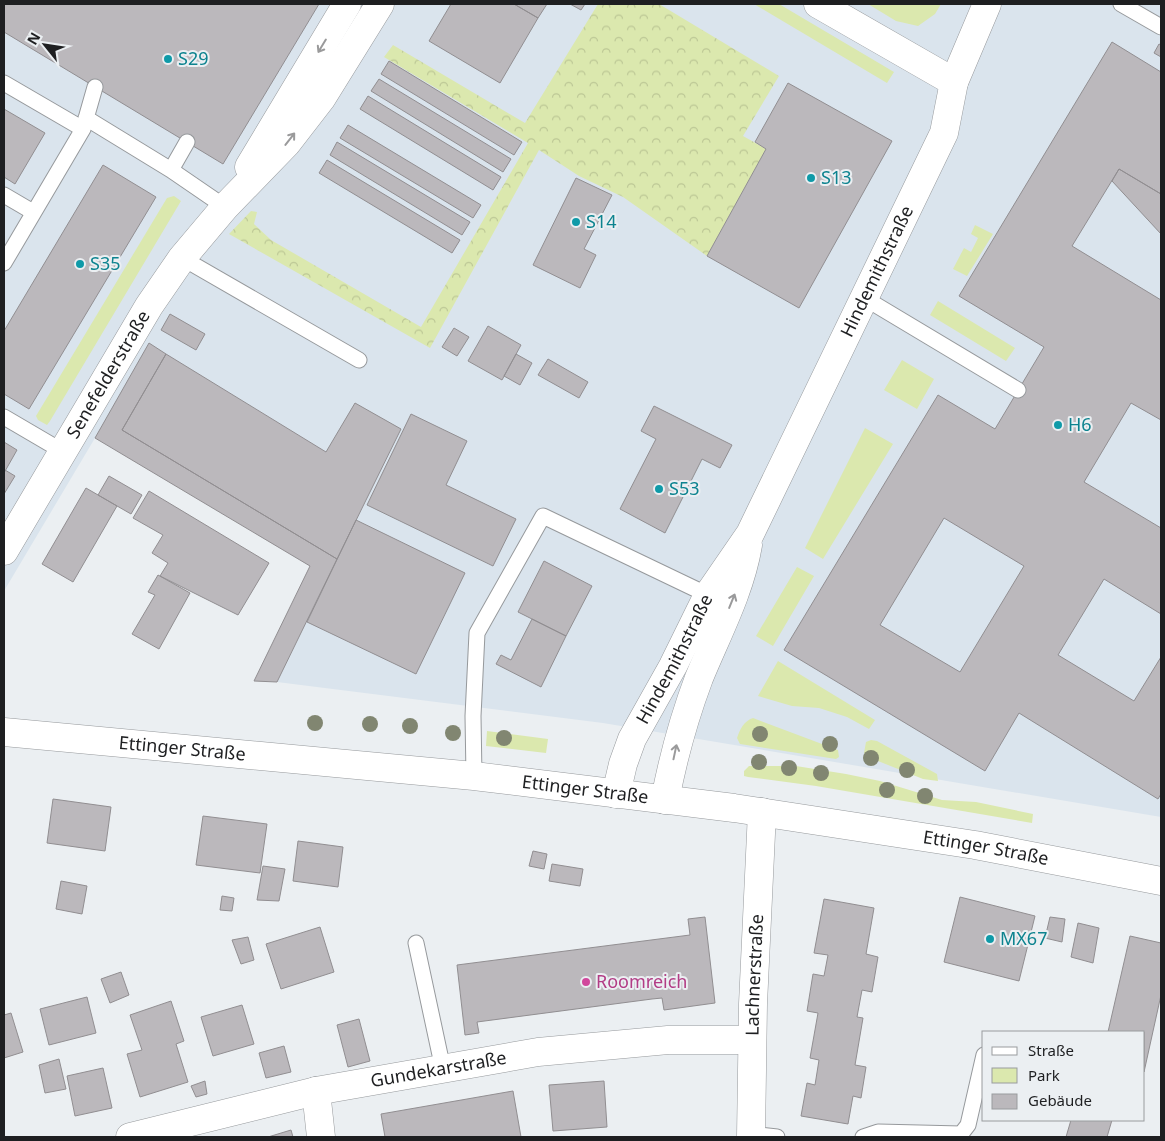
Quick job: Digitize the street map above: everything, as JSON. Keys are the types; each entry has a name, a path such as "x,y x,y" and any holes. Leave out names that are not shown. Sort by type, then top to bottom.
{"street":[{"name":"Senefelderstraße","path":"226,207 347,4"},
{"name":"Senefelderstraße","path":"4,551 148,306 182,258 226,207 287,143 321,99 380,4"},
{"path":"818,4 954,82"},
{"name":"Hindemithstraße","path":"616,794 622,764 632,739 673,666 708,595 750,534 866,299 944,133 954,82 988,4"},
{"name":"Hindemithstraße","path":"665,800 676,744 688,709 743,574 750,534"},
{"name":"Ettinger Straße","path":"4,732 474,776 762,812 976,845 1161,881"},
{"name":"Lachnerstraße","path":"760,1136 752,1040 762,812"},
{"name":"Gundekarstraße","path":"130,1137 316,1091 538,1052 607,1044 668,1040 752,1040"},
{"path":"316,1091 322,1137"}],"lane":[{"path":"1121,4 1161,27"},
{"path":"4,83 171,170 226,207"},
{"path":"4,263 84,124 95,87"},
{"path":"171,170 187,142"},
{"path":"4,195 34,212"},
{"path":"182,258 359,360"},
{"path":"866,299 1018,390"},
{"path":"4,418 62,451"},
{"path":"474,776 473,716 477,633 543,516 708,595"},
{"path":"416,944 443,1069"},
{"path":"863,1137 878,1132 961,1134 968,1126 982,1064"}],"shaded area":[{"path":"4,4 1161,4 1161,817 603,723 277,682 337,559 122,430 95,438 4,591"}],"green space":[{"path":"598,4 659,4 779,76 743,136 766,149 707,256 623,197 579,176 539,150 430,348 229,234 251,211 257,212 254,224 271,240 421,327 528,143 384,57 393,45 525,123"},
{"path":"754,4 779,4 894,72 887,83"},
{"path":"868,4 941,4 935,14 918,26 896,21"},
{"path":"174,196 181,201 50,421 47,425 38,420 36,416 167,198"},
{"path":"975,225 993,234 967,276 953,269 964,248 971,252 978,238 971,234"},
{"path":"938,301 1015,348 1006,361 930,315"},
{"path":"902,360 934,379 917,409 884,390"},
{"path":"865,428 893,444 823,559 805,548"},
{"path":"797,567 814,576 773,646 756,636"},
{"path":"778,661 875,720 869,729 847,717 819,708 792,706 758,696"},
{"path":"753,718 838,750 839,757 836,759 740,744 737,738 740,732 745,723"},
{"path":"487,731 548,739 546,753 486,746"},
{"path":"871,740 877,741 937,774 938,781 923,779 868,757 864,753 866,742"},
{"path":"749,766 796,766 846,774 880,781 942,800 976,802 1033,814 1032,823 816,786 744,776 744,771"}],"building":[{"name":"S29","path":"4,4 319,4 223,164 4,32"},
{"path":"451,4 514,4 538,18 500,83 429,41"},
{"path":"514,4 547,4 538,18"},
{"path":"570,4 585,4 581,10"},
{"name":"H6","path":"1112,42 1161,72 1161,194 1119,169 1072,246 1161,300 1161,420 1131,403 1084,482 1161,528 1161,614 1104,579 1058,655 1134,701 1161,657 1161,794 1158,799 1019,713 985,771 784,650 938,395 995,429 1044,347 959,296","holes":["944,518 1024,566 960,672 880,625"]},
{"path":"1159,44 1161,45 1161,57 1154,53"},
{"path":"389,61 522,142 514,155 381,74"},
{"path":"379,79 511,159 503,172 371,91"},
{"name":"S13","path":"788,83 892,141 799,308 707,256 766,149 755,142"},
{"path":"368,96 501,177 493,190 360,109"},
{"path":"4,109 45,133 15,184 4,177"},
{"path":"348,125 481,205 473,218 340,138"},
{"path":"337,142 470,222 462,235 330,155"},
{"path":"327,160 460,240 452,253 319,173"},
{"name":"S35","path":"103,165 156,197 29,409 4,394 4,331"},
{"path":"1119,169 1161,194 1161,234 1112,181"},
{"name":"S14","path":"576,178 612,195 584,249 596,255 580,288 533,265"},
{"path":"170,314 205,334 196,350 161,330"},
{"path":"488,326 521,345 502,380 468,361"},
{"path":"454,328 469,337 457,356 442,347"},
{"path":"149,343 166,354 122,430 337,559 277,682 254,681 310,566 95,438"},
{"path":"166,354 326,452 355,403 401,429 337,559 122,430"},
{"path":"516,354 532,363 520,385 504,376"},
{"path":"548,359 588,382 579,398 538,375"},
{"name":"S53","path":"654,406 732,445 720,468 702,459 665,533 620,509 656,439 641,431"},
{"path":"411,414 467,441 446,485 516,519 493,566 367,505"},
{"path":"4,442 17,450 4,473"},
{"path":"5,470 15,476 4,494 4,473"},
{"path":"109,476 142,495 131,514 98,495"},
{"path":"86,488 117,506 73,582 42,564"},
{"path":"149,491 269,563 238,615 160,576 168,563 152,553 163,535 133,518"},
{"path":"356,520 465,573 416,674 307,622"},
{"path":"544,561 592,586 566,636 518,612"},
{"path":"158,575 190,593 159,649 132,634 155,595 148,592"},
{"path":"532,619 566,636 541,687 496,664 501,655 511,660"},
{"path":"53,799 111,807 105,851 47,843"},
{"path":"203,816 267,824 260,873 196,865"},
{"path":"298,841 343,847 338,887 293,881"},
{"path":"533,851 547,854 544,869 529,866"},
{"path":"552,864 583,869 580,886 549,881"},
{"path":"263,866 285,869 279,901 257,900"},
{"path":"61,881 87,886 82,914 56,909"},
{"path":"222,896 234,898 232,911 220,910"},
{"name":"MX67","path":"960,897 1035,916 1019,981 944,962"},
{"path":"824,899 874,908 866,954 878,957 872,992 862,990 857,1017 863,1018 855,1065 866,1067 861,1098 853,1096 848,1124 801,1116 807,1083 815,1085 819,1060 810,1058 818,1013 807,1011 813,974 824,976 828,955 814,953"},
{"name":"Roomreich","path":"705,917 715,1003 664,1010 662,998 652,999 477,1022 479,1033 465,1035 457,965 690,935 688,919"},
{"path":"1050,917 1065,919 1062,942 1045,938"},
{"path":"1078,923 1099,928 1093,963 1071,957"},
{"path":"320,927 334,972 281,989 266,944"},
{"path":"1130,936 1161,943 1161,995 1145,1067 1145,1031 1108,1031"},
{"path":"248,937 254,960 241,964 232,940"},
{"path":"121,972 129,995 110,1003 101,979"},
{"path":"87,997 96,1033 49,1045 40,1009"},
{"path":"171,1001 184,1041 176,1044 188,1082 140,1097 127,1054 142,1050 130,1015"},
{"path":"242,1005 254,1044 213,1056 201,1017"},
{"path":"11,1013 23,1052 4,1058 4,1015"},
{"path":"359,1019 370,1061 348,1067 337,1025"},
{"path":"284,1046 291,1072 266,1078 259,1053"},
{"path":"59,1059 66,1089 45,1093 39,1065"},
{"path":"103,1068 112,1108 75,1116 67,1076"},
{"path":"205,1081 207,1094 196,1097 191,1086"},
{"path":"604,1081 607,1127 553,1131 549,1085"},
{"path":"513,1091 521,1137 385,1137 381,1114"},
{"path":"1071,1121 1112,1121 1107,1137 1066,1137"},
{"path":"291,1130 293,1137 268,1137"}],"place":[{"name":"S29","path":"168,59"},
{"name":"S13","path":"811,178"},
{"name":"S14","path":"576,222"},
{"name":"S35","path":"80,264"},
{"name":"H6","path":"1058,425"},
{"name":"S53","path":"659,489"},
{"name":"MX67","path":"990,939"},
{"name":"Roomreich","path":"586,982"}]}
